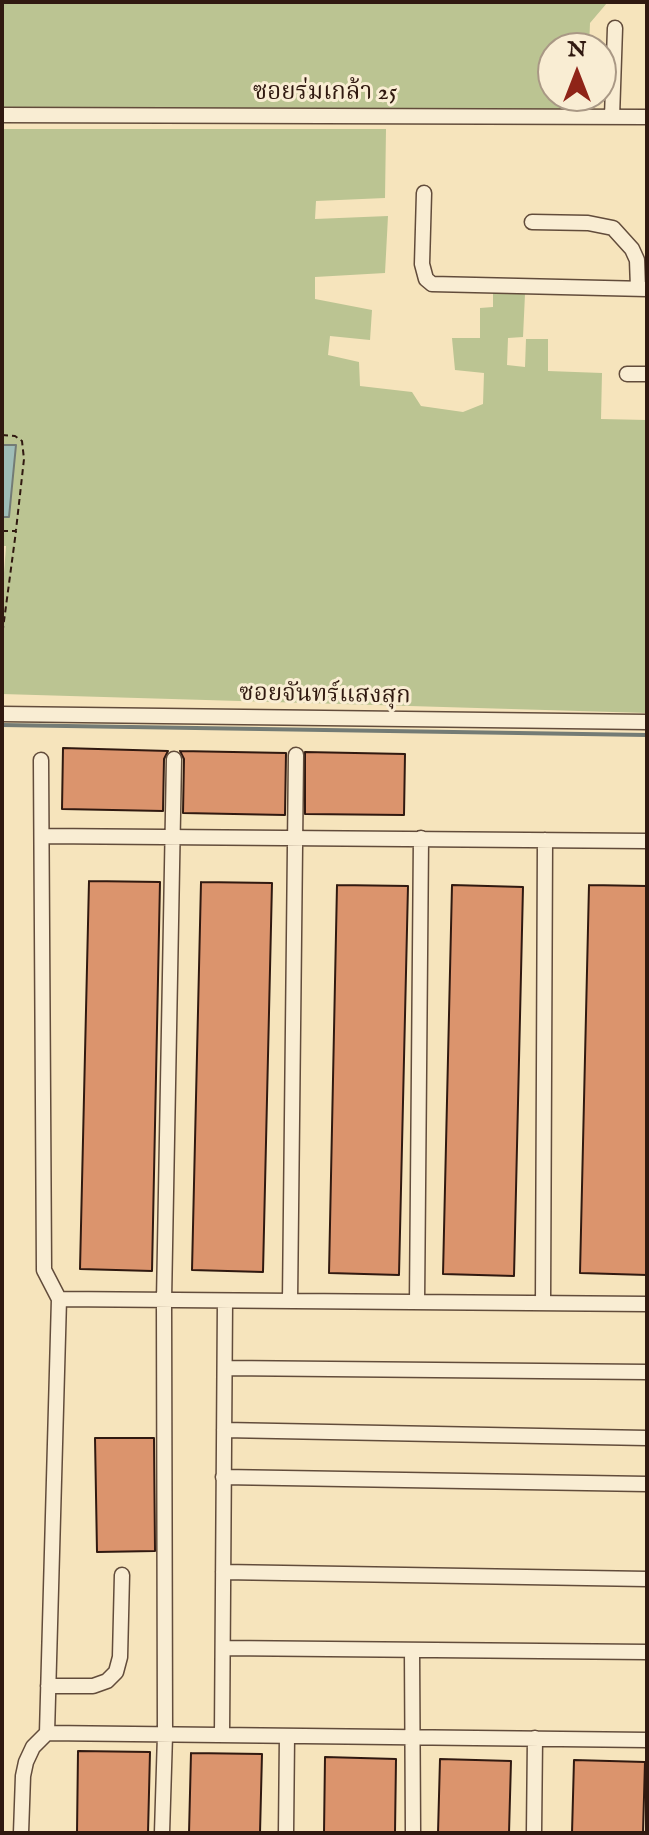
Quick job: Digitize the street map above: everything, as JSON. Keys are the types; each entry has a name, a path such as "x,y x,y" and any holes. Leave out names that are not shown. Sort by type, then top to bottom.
{"street":[{"path":"612,117 615,28"},
{"name":"ซอยร่มเกล้า 25","path":"2,115 647,117"},
{"path":"424,193 422,264 426,279 432,284 642,288 632,249 613,228 588,223 532,222"},
{"path":"627,374 647,374"},
{"name":"ซอยจันทร์แสงสุก","path":"2,714 647,722"},
{"path":"290,1301 296,755"},
{"path":"162,1833 165,1735 164,1300 174,759"},
{"path":"21,1833 26,1762 33,1747 47,1733 59,1299 44,1270 41,760"},
{"path":"43,836 647,841"},
{"path":"417,1302 421,838"},
{"path":"543,1303 545,840"},
{"path":"59,1299 647,1304"},
{"path":"222,1735 225,1301"},
{"path":"225,1368 647,1372"},
{"path":"224,1430 647,1438"},
{"path":"223,1477 647,1484"},
{"path":"223,1572 647,1579"},
{"path":"48,1686 93,1686 107,1681 116,1672 120,1657 122,1575"},
{"path":"223,1648 647,1652"},
{"path":"412,1650 413,1833"},
{"path":"47,1733 647,1740"},
{"path":"286,1833 287,1736"},
{"path":"534,1833 535,1738"}],"path":[{"path":"2,435 15,436 22,441 24,459 2,636"},
{"path":"2,531 16,531"}],"green space":[{"path":"2,2 642,2 607,3 590,23 590,32 537,32 537,112 588,112 588,116 2,112"},
{"path":"2,129 386,129 385,198 316,201 315,219 388,216 385,273 315,277 315,299 372,310 370,340 330,336 328,355 359,362 360,386 412,392 421,406 463,412 483,404 484,373 455,370 452,338 480,338 480,308 493,307 493,292 525,294 523,337 508,338 507,365 525,367 526,339 548,339 548,371 602,373 601,419 647,420 647,713 2,694 2,600 6,546 2,546 2,517 9,516 15,446 2,445"}],"water":[{"path":"2,445 16,445 9,517 2,517"}],"building":[{"path":"63,748 168,751 164,759 163,811 62,809"},
{"path":"180,751 286,753 285,815 183,813 184,759"},
{"path":"305,752 405,754 404,815 305,814"},
{"path":"89,881 160,882 152,1271 80,1269"},
{"path":"201,882 272,883 263,1272 192,1270"},
{"path":"337,885 408,886 399,1275 329,1273"},
{"path":"452,885 523,887 514,1276 443,1274"},
{"path":"589,885 647,886 647,1275 580,1273"},
{"path":"95,1438 154,1438 155,1551 97,1552"},
{"path":"78,1751 150,1752 148,1833 77,1833"},
{"path":"191,1753 262,1754 260,1833 189,1833"},
{"path":"325,1757 396,1759 395,1833 324,1833"},
{"path":"440,1759 511,1761 509,1833 438,1833"},
{"path":"574,1760 645,1762 643,1833 572,1833"}],"waterway":[{"path":"2,725 647,735"}]}
